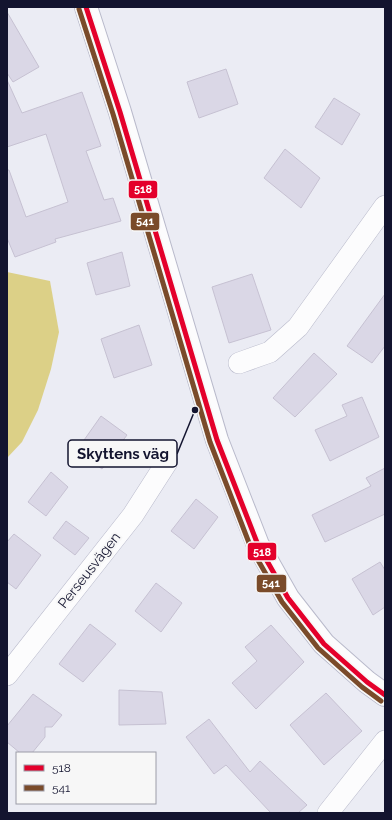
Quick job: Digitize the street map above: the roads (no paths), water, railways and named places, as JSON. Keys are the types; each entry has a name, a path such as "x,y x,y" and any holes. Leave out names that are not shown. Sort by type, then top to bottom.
{"street":[{"path":"86,7 120,112 217,440 258,545 288,598 324,644 367,682 385,695"},
{"path":"239,363 270,352 298,326 385,206"},
{"name":"Perseusvägen","path":"7,675 133,515 167,462"},
{"path":"328,813 385,741"}],"place":[{"name":"Skyttens väg","path":"195,410"}]}
